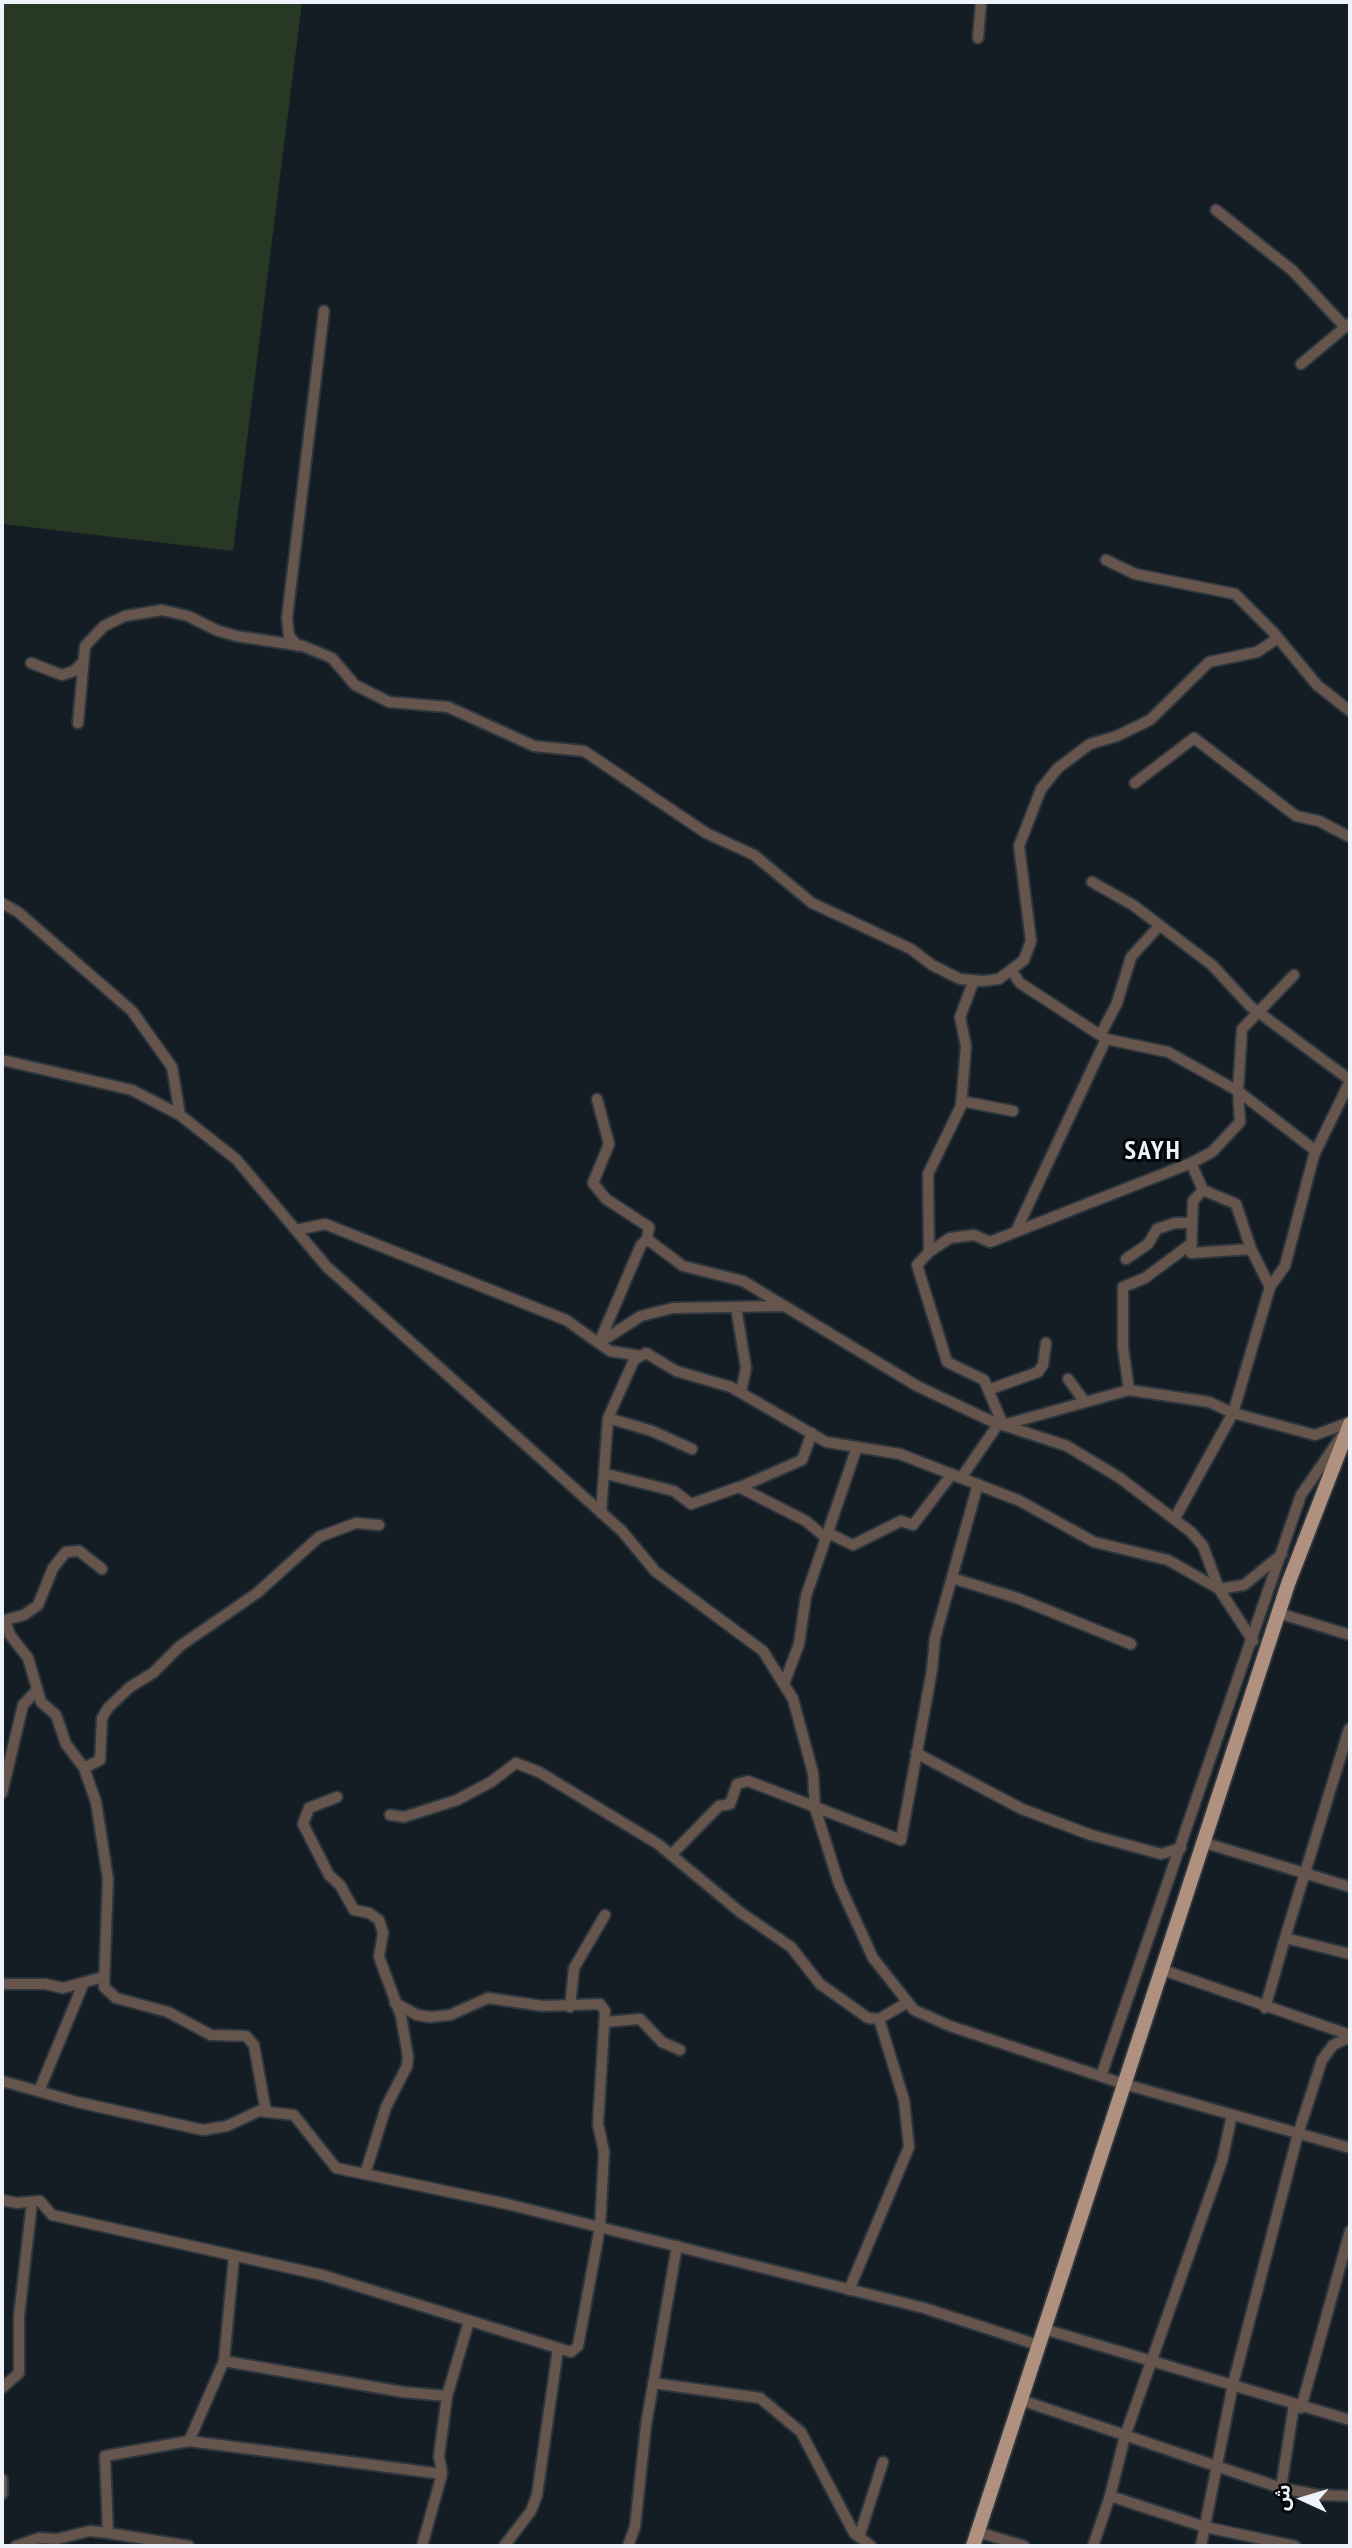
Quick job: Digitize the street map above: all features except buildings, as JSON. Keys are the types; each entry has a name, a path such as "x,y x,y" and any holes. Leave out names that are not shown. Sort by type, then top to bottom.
{"main road":[{"path":"975,2539 1278,1613 1350,1423"}],"street":[{"path":"978,38 981,2"},
{"path":"1216,211 1293,271 1347,325 1301,364"},
{"path":"298,646 289,636 286,618 324,311"},
{"path":"1106,559 1135,575 1235,594 1278,638 1317,685 1350,710"},
{"path":"78,723 85,646 104,626 125,616 162,610 188,616 226,633 298,646 332,658 355,685 389,702 448,707 534,746 584,751 706,833 754,855 813,903 911,949 932,965 960,979 999,979 1024,960 1031,941 1019,846 1041,789 1058,768 1090,744 1117,736 1150,720 1168,706 1209,662 1258,652 1278,638"},
{"path":"32,663 62,675 74,671 83,662"},
{"path":"1135,783 1194,737 1296,816 1319,821 1350,837"},
{"path":"1092,882 1133,905 1160,925 1212,965 1259,1012 1350,1080 1317,1151 1285,1266 1270,1287 1233,1413 1175,1518"},
{"path":"2,904 18,912 132,1011 172,1067 180,1115"},
{"path":"1016,1231 1117,1003 1131,957 1160,925"},
{"path":"1010,970 1020,983 1103,1036 1168,1052 1238,1091 1317,1151"},
{"path":"1001,1424 984,1380 947,1362 917,1265 929,1252 950,1238 974,1235 989,1242 1191,1163 1212,1152 1240,1122 1238,1091 1242,1029 1294,975"},
{"path":"929,1252 928,1174 961,1101 966,1046 960,1017 974,980"},
{"path":"2,1060 132,1090 180,1115 236,1159 327,1266 622,1531 655,1571 763,1651 793,1699 813,1773 816,1808 839,1884 867,1945 914,2010 950,2026 1124,2084 1350,2148"},
{"path":"597,1099 609,1144 593,1183 606,1199 649,1227 647,1239 641,1245 599,1343"},
{"path":"961,1101 1013,1111"},
{"path":"1191,1163 1203,1190 1236,1204 1251,1249 1270,1287"},
{"path":"1203,1190 1193,1200 1191,1252 1251,1249"},
{"path":"1126,1259 1148,1244 1157,1229 1175,1223 1192,1223"},
{"path":"296,1230 325,1224 566,1320 610,1350 641,1356"},
{"path":"647,1239 683,1266 743,1281 917,1386 1001,1424 1067,1446 1144,1494 1175,1518 1203,1546 1219,1589 1253,1641"},
{"path":"1129,1390 1123,1347 1123,1287 1145,1278 1192,1242"},
{"path":"599,1343 641,1316 673,1308 786,1305"},
{"path":"736,1307 746,1368 741,1392"},
{"path":"988,1390 1038,1372 1043,1365 1046,1343"},
{"path":"601,1513 606,1474 608,1418 634,1360 646,1353 676,1371 731,1387 826,1442 900,1454 1020,1501 1094,1542 1168,1560 1219,1589 1244,1585 1282,1553"},
{"path":"1068,1379 1085,1402"},
{"path":"738,1488 806,1521 827,1536 853,1545 901,1521 913,1525 1001,1424 1129,1390 1209,1402 1233,1413 1315,1435 1350,1423"},
{"path":"608,1418 652,1431 692,1449"},
{"path":"1101,2076 1253,1641 1301,1494 1350,1423"},
{"path":"606,1474 674,1490 691,1504 738,1488 802,1460 812,1433"},
{"path":"784,1684 799,1644 806,1597 857,1447"},
{"path":"671,1855 719,1806 730,1804 737,1784 748,1781 901,1840 934,1638 978,1484"},
{"path":"84,1768 100,1760 102,1718 108,1708 130,1687 153,1673 180,1646 267,1586 319,1537 356,1523 379,1525"},
{"path":"102,1569 79,1550 66,1552 53,1568 38,1605 24,1615 5,1620 10,1635 28,1658 44,1708 60,1720 66,1744 84,1768 96,1802 108,1880 104,1987 116,1998 168,2012 211,2035 240,2034 251,2040 266,2112"},
{"path":"952,1578 1017,1598 1131,1644"},
{"path":"1278,1613 1350,1635"},
{"path":"2,1793 23,1705 37,1690"},
{"path":"1265,2008 1350,1728"},
{"path":"916,1753 1023,1809 1091,1835 1161,1854 1181,1848"},
{"path":"390,1815 404,1817 457,1800 491,1782 516,1763 539,1772 671,1855 740,1912 791,1947 820,1984 868,2018 879,2020 908,2002"},
{"path":"337,1797 309,1808 303,1824 329,1875 340,1885 354,1910 369,1913 379,1920 383,1933 379,1957 407,2044 407,2066 391,2094 365,2174"},
{"path":"1202,1842 1350,1888"},
{"path":"570,2007 574,1968 605,1915"},
{"path":"1285,1938 1350,1954"},
{"path":"1160,1969 1350,2036"},
{"path":"2,1984 45,1984 63,1988 103,1977"},
{"path":"39,2091 84,1982"},
{"path":"2,2200 17,2203 40,2201 52,2215 322,2275 571,2352 578,2346 600,2227 604,2152 598,2124 604,2011 600,2004 570,2007 488,1998 441,2017 417,2015 396,2003"},
{"path":"605,2022 640,2019 662,2042 680,2050"},
{"path":"849,2290 909,2147 904,2100 879,2020"},
{"path":"1201,2546 1233,2384 1298,2134 1322,2060 1333,2045 1350,2036"},
{"path":"2,2081 203,2130 227,2126 259,2111 295,2115 336,2168 677,2246 962,2319 1038,2345"},
{"path":"1093,2546 1111,2497 1125,2436 1149,2362 1222,2161 1232,2115"},
{"path":"2,2388 19,2373 19,2316 32,2202"},
{"path":"1280,2488 1297,2407 1350,2231"},
{"path":"628,2546 635,2527 653,2383 677,2246"},
{"path":"190,2441 224,2361 234,2257"},
{"path":"422,2546 442,2474 439,2456 447,2396 469,2321"},
{"path":"1044,2329 1149,2362 1233,2384 1297,2407 1350,2420"},
{"path":"504,2546 531,2511 537,2495 558,2349"},
{"path":"224,2361 403,2392 447,2396"},
{"path":"653,2383 760,2398 801,2432 854,2533 872,2546"},
{"path":"1021,2400 1280,2488 1318,2495 1350,2496"},
{"path":"108,2533 105,2456 190,2441 442,2474"},
{"path":"859,2537 883,2462"},
{"path":"2,2479 2,2494"},
{"path":"1111,2497 1205,2527 1295,2546"},
{"path":"16,2546 39,2538 57,2539 90,2531 189,2546"},
{"path":"975,2539 1024,2546"}],"green space":[{"path":"2,2 302,2 233,551 2,524"}],"district":[{"name":"SAYH","path":"1153,1152"}]}
